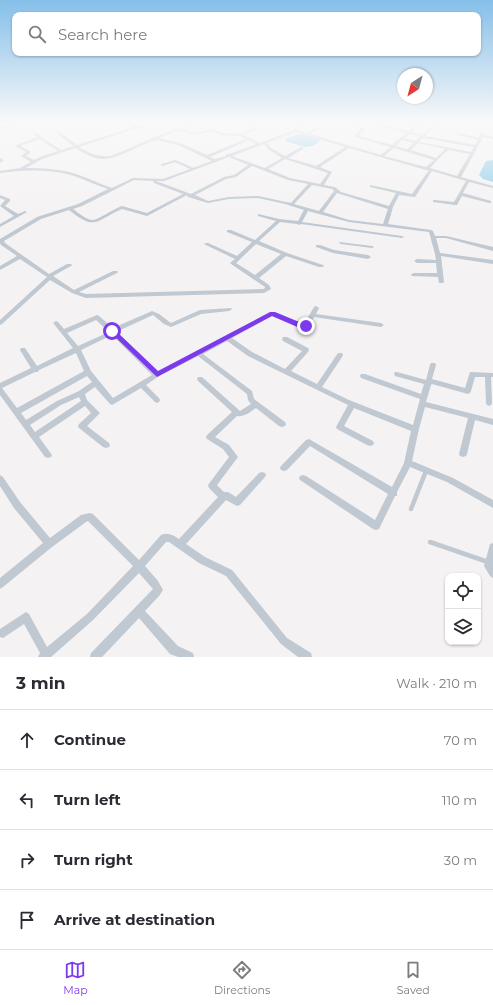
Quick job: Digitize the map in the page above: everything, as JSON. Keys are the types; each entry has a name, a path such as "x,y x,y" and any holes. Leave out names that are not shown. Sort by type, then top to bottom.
{"street":[{"path":"27,154 23,156 34,162"},
{"path":"20,170 34,162 57,154"},
{"path":"90,154 96,157 108,158 118,154"},
{"path":"200,154 214,160"},
{"path":"207,157 213,154"},
{"path":"231,154 163,180 133,179 70,208 39,218 1,240 3,244 49,276 74,292 86,296 264,291 268,289 268,286 233,263 279,220"},
{"path":"277,154 330,172 321,186"},
{"path":"266,169 294,154"},
{"path":"316,168 338,154"},
{"path":"373,154 493,187"},
{"path":"417,154 436,159"},
{"path":"372,186 413,196 429,169 436,159 442,154"},
{"path":"458,178 472,154"},
{"path":"227,155 289,179 332,188 336,191 366,202 390,208"},
{"path":"70,208 86,220 94,222 122,207 147,215 225,178 235,176 252,164"},
{"path":"0,168 2,172 20,170 66,173 111,189"},
{"path":"150,180 208,202 248,197 292,204 349,221 431,231 438,254 441,282"},
{"path":"435,201 455,204 468,180"},
{"path":"292,204 310,184"},
{"path":"320,213 336,191"},
{"path":"384,226 390,208 399,193"},
{"path":"460,194 489,202"},
{"path":"0,196 8,200 2,206 17,216"},
{"path":"299,224 307,209"},
{"path":"0,226 25,212"},
{"path":"260,215 299,224 376,232 402,237"},
{"path":"337,252 346,230"},
{"path":"229,231 285,254 321,266"},
{"path":"433,237 476,243 493,249"},
{"path":"341,243 372,247"},
{"path":"206,244 237,258"},
{"path":"318,246 337,252 368,257"},
{"path":"255,278 285,254"},
{"path":"438,254 493,262"},
{"path":"0,268 21,256"},
{"path":"417,262 439,262"},
{"path":"0,323 19,303 49,276 69,265"},
{"path":"74,292 115,272"},
{"path":"414,275 440,275"},
{"path":"56,323 77,349 88,372 112,402 157,375 272,314 304,327 316,308"},
{"path":"0,386 152,313 156,314 167,325 171,325 200,312 229,309"},
{"path":"312,315 380,325"},
{"path":"63,332 94,317 98,317 157,375"},
{"path":"228,338 250,354 286,372 352,404 415,429"},
{"path":"285,339 306,350 286,372"},
{"path":"23,350 36,370"},
{"path":"198,353 250,392 251,400 282,424"},
{"path":"318,387 340,355"},
{"path":"303,478 376,526 408,463 415,429 433,365"},
{"path":"16,412 88,372"},
{"path":"397,374 468,390 470,389 471,374 490,375 489,403"},
{"path":"363,376 424,401 493,422"},
{"path":"200,379 237,412 242,414 257,404"},
{"path":"25,424 96,383"},
{"path":"142,384 157,400"},
{"path":"0,390 48,456"},
{"path":"81,393 84,402 96,413 82,426 106,445"},
{"path":"34,436 84,402"},
{"path":"352,404 340,427 370,443"},
{"path":"223,496 212,485 234,457 226,448 210,437 237,412"},
{"path":"463,454 472,416"},
{"path":"284,468 309,442 394,493"},
{"path":"408,463 450,480 493,504"},
{"path":"180,545 223,496 226,494 237,502 262,475"},
{"path":"0,479 17,505 49,544"},
{"path":"0,584 49,544 84,518 90,517 156,584 158,590 94,657"},
{"path":"3,633 26,617 44,656 90,617 167,536 202,560 229,573 284,641 307,657"},
{"path":"493,547 488,562 488,566 493,573"},
{"path":"139,611 174,650 189,657"}],"lane":[{"path":"162,165 175,161 193,169"},
{"path":"411,509 426,471"},
{"path":"430,542 488,562"}],"water":[{"path":"493,160 493,182 483,179 479,175 486,161"}],"route":[{"path":"112,331 157,375 249,328 272,314 276,314 302,327 306,326"}]}
